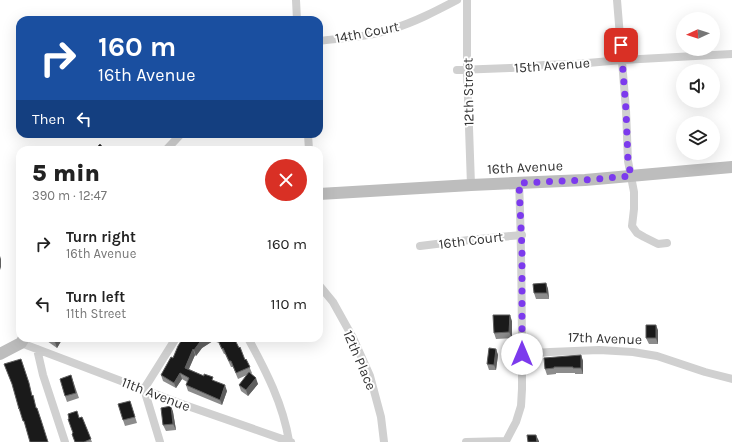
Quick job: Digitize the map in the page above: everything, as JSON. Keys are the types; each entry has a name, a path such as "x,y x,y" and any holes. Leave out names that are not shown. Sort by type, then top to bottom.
{"street":[{"path":"296,0 297,16"},
{"name":"14th Court","path":"323,40 367,35 391,30 457,0"},
{"name":"12th Street","path":"467,0 467,70 471,185"},
{"path":"617,0 626,110 628,161 634,192 632,226 637,233 658,244 667,243"},
{"name":"15th Avenue","path":"467,70 732,54"},
{"path":"457,70 467,70"},
{"path":"170,146 177,138"},
{"name":"16th Avenue","path":"323,194 585,180 732,167"},
{"path":"466,442 507,442 521,406 522,234 519,183"},
{"name":"16th Court","path":"420,246 522,234"},
{"name":"12th Place","path":"323,290 333,302 347,326 370,376 381,417 384,442"},
{"path":"0,354 19,342"},
{"name":"11th Avenue","path":"25,342 37,349 179,403 289,442"},
{"path":"160,442 144,389 173,342"},
{"path":"250,342 276,395 286,426 289,442"},
{"path":"37,349 43,375 65,442"},
{"name":"17th Avenue","path":"522,354 599,350 633,352 657,356 705,372 732,379"}],"building":[{"path":"546,283 547,293 534,293 533,284"},
{"path":"493,315 510,315 509,332 494,333"},
{"path":"646,325 656,325 656,338 646,338"},
{"path":"180,342 200,342 194,350 193,349 185,368 204,376 204,374 213,377 212,380 225,385 220,400 186,385 189,378 180,373 174,383 161,375 171,357 173,358"},
{"path":"219,342 236,342 250,367 236,373 231,361 229,361 223,348 222,349"},
{"path":"489,348 496,349 494,365 487,364"},
{"path":"581,355 581,368 554,367 545,369 544,358"},
{"path":"21,359 48,442 30,442 12,384 4,364"},
{"path":"249,372 256,378 246,390 239,385"},
{"path":"71,375 76,393 65,396 60,379"},
{"path":"130,401 135,417 123,420 118,404"},
{"path":"171,406 173,424 163,425 161,408"},
{"path":"77,411 79,418 82,417 91,439 84,442 75,442 68,419 68,414"},
{"path":"527,435 536,435 537,442 528,442"}],"route":[{"path":"522,354 522,234 519,183 631,176 628,161 621,45"}]}
